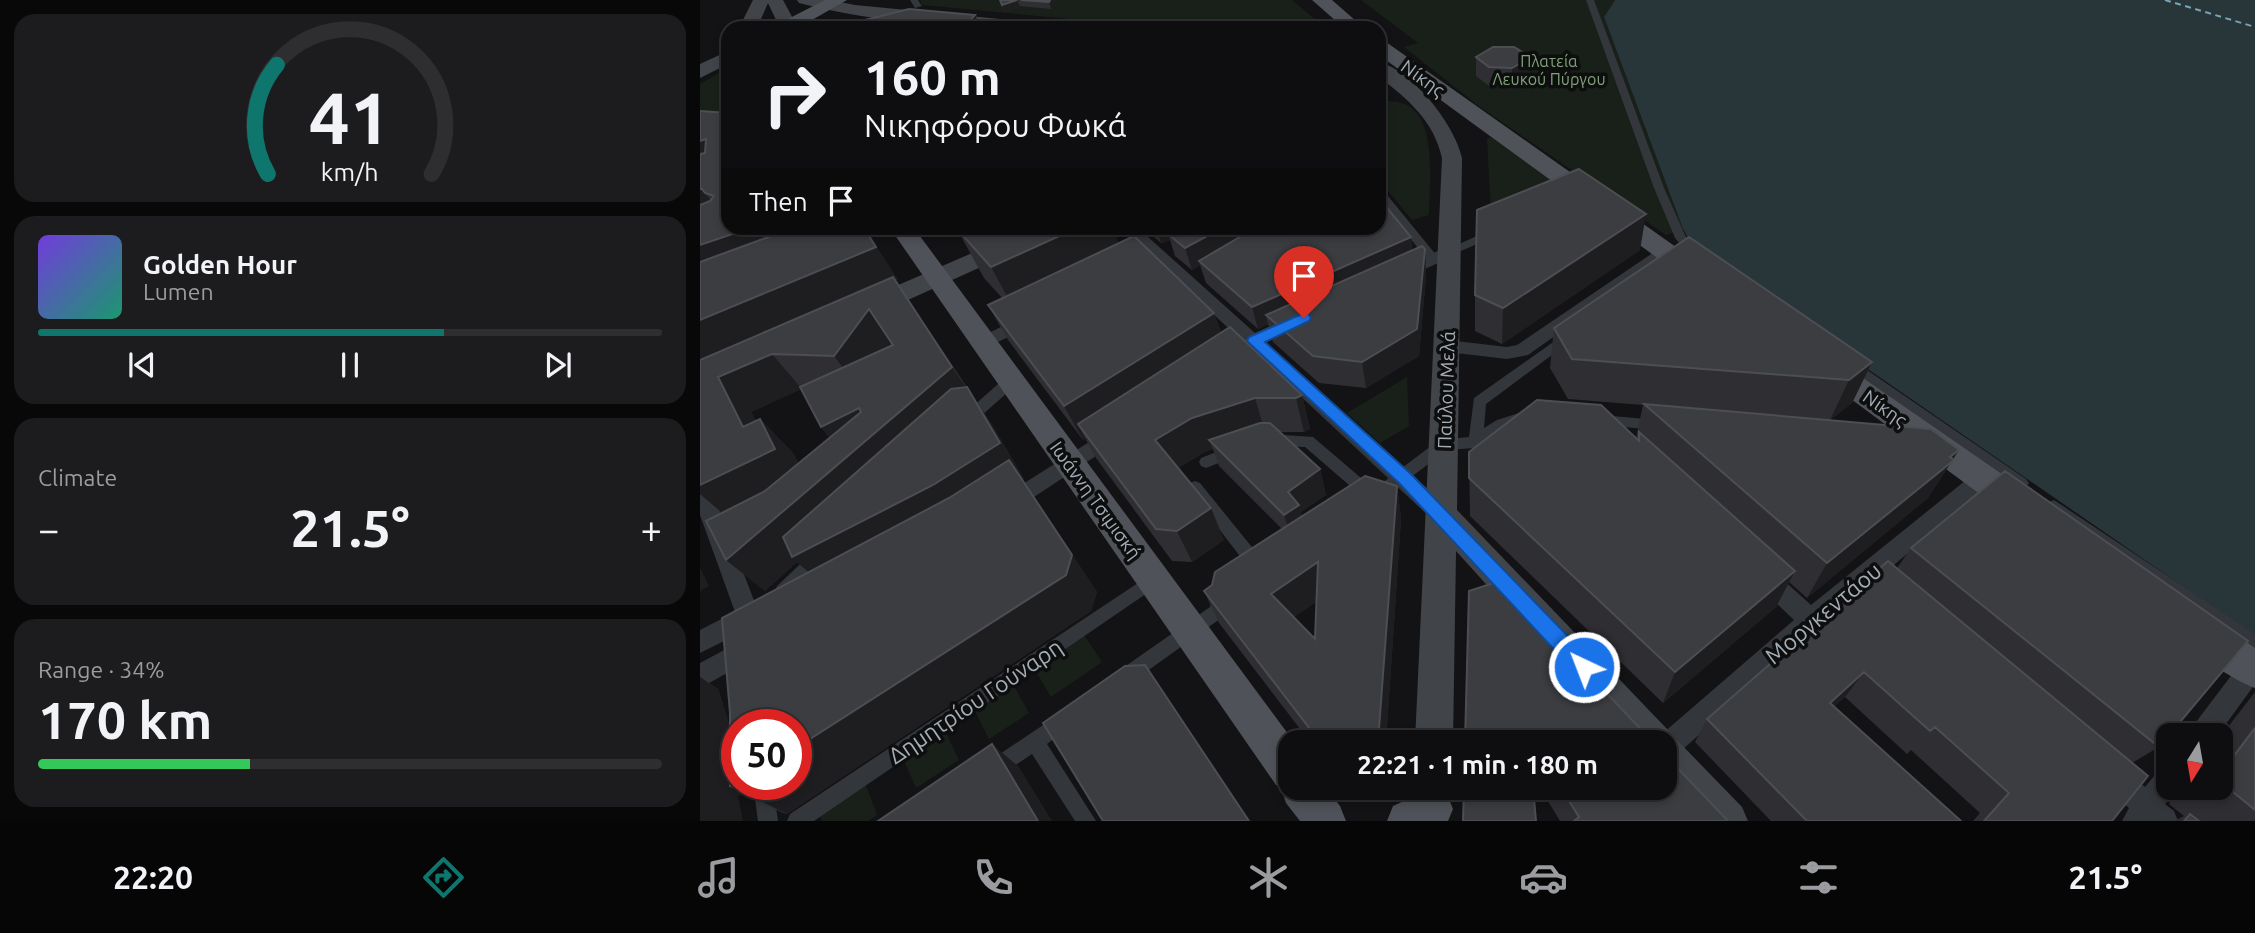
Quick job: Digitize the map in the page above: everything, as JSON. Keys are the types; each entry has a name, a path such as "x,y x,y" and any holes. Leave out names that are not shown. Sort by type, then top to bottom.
{"main road":[{"path":"751,21 761,0"},
{"path":"775,0 784,21"},
{"path":"804,0 921,8 999,21"},
{"path":"1329,1 1348,21"},
{"path":"798,21 833,3"},
{"path":"894,21 921,8"},
{"name":"Νίκης","path":"1386,51 1664,262 1717,280"},
{"path":"700,72 721,61"},
{"path":"1386,67 1417,74"},
{"name":"Παύλου Μελά","path":"1386,72 1430,112 1449,140 1453,181 1442,255 1447,346 1434,730"},
{"name":"Ιωάννη Τσιμισκή","path":"907,235 1278,754"},
{"path":"850,316 1032,235"},
{"name":"Νίκης","path":"1801,349 1887,417 1983,478 2254,661"},
{"path":"1442,515 1643,730"},
{"path":"1677,765 1728,821"},
{"path":"1310,800 1326,821"}],"street":[{"name":"Νίκης","path":"1590,0 1681,238 1717,280"},
{"path":"1386,199 1442,255"},
{"path":"1390,278 1505,227"},
{"path":"828,247 860,235"},
{"path":"1137,235 1194,279 1255,341 1442,515"},
{"path":"1447,346 1507,353 1522,350 1664,262"},
{"path":"1209,371 1255,341 1316,312"},
{"path":"984,342 1038,315"},
{"path":"1476,440 1479,402 1574,332"},
{"name":"Νίκης","path":"1837,354 2254,661"},
{"path":"961,426 1011,381"},
{"path":"1206,462 1266,440 1308,441 1367,501 1444,444 1469,444 1520,416 1542,415"},
{"path":"1587,418 1673,426"},
{"path":"1587,418 1613,438"},
{"path":"989,516 1129,424"},
{"name":"Μοργκεντάου","path":"1677,739 1811,620 1983,478"},
{"path":"700,486 759,609 749,675"},
{"path":"1195,487 1261,571"},
{"path":"700,642 759,609 830,547"},
{"path":"1752,566 1811,620"},
{"path":"1871,573 1891,590"},
{"name":"Δημητρίου Γούναρη","path":"797,821 1153,580"},
{"path":"1112,686 1218,611 1219,598 1229,592"},
{"path":"700,676 755,645"},
{"path":"2210,723 2254,661"},
{"path":"979,781 1079,709"},
{"path":"1034,741 1086,821"},
{"path":"2097,764 2149,816 2157,800"},
{"path":"765,800 768,821"}],"green space":[{"path":"920,0 1292,0 1317,21 1091,21 922,5"},
{"name":"Πλατεία Λευκού Πύργου","path":"1361,0 1615,0 1604,17 1683,229 1666,235 1480,107 1404,47 1418,43"},
{"path":"721,72 721,126 700,123 700,84"},
{"path":"1386,101 1401,103 1413,109 1427,135 1430,169 1429,215 1412,220 1386,188"},
{"path":"1491,137 1562,188 1491,213 1487,139"},
{"path":"1407,377 1409,426 1380,443 1347,413"},
{"path":"1084,635 1102,662 1051,697 1034,668"},
{"path":"1013,684 1029,713 989,739 974,709"},
{"path":"944,729 959,760 916,788 902,756"},
{"path":"865,783 877,815 868,821 822,821 819,813"}],"shaded area":[{"path":"1615,0 2255,0 2255,636 1705,257 1692,245 1683,229 1604,17"}],"building":[{"path":"1000,0 1017,0 1002,5"},
{"path":"909,9 975,15 969,21 861,21"},
{"path":"1493,47 1514,47 1531,57 1512,68 1489,67 1476,57"},
{"path":"700,111 721,112 721,235 729,235 700,245 700,205 714,196 700,189 700,154 705,153 706,139 700,141"},
{"path":"1579,169 1646,214 1503,308 1475,295 1477,210"},
{"path":"1386,207 1411,237 1252,307 1199,261 1243,235 1386,235"},
{"path":"774,235 868,235 876,247 700,320 700,262"},
{"path":"962,235 1062,235 991,267"},
{"path":"1169,235 1209,235 1185,248"},
{"path":"1134,236 1214,313 1064,406 988,305"},
{"path":"1689,237 1872,362 1849,380 1572,359 1554,328"},
{"path":"1422,246 1425,249 1417,329 1362,362 1313,356 1266,315"},
{"path":"893,277 952,367 726,560 706,521 765,491 861,412 859,408 821,427 800,387 893,345 869,309 834,356 772,354 718,377 743,427 760,419 775,449 700,485 700,360"},
{"path":"1230,327 1302,395 1296,398 1255,398 1192,418 1155,440 1211,508 1177,531 1156,529 1078,424"},
{"path":"967,387 1000,443 933,485 792,557 783,537 951,389"},
{"path":"1537,400 1601,405 1639,441 1639,432 1795,571 1675,672 1469,478 1469,452"},
{"path":"1644,404 1931,429 1959,450 1950,457 1954,460 1827,563"},
{"path":"1260,423 1270,423 1320,469 1288,492 1299,505 1284,515 1209,440"},
{"path":"1009,460 1072,555 1066,575 812,738 812,709 730,709 722,618 949,498"},
{"path":"2005,471 2248,641 2179,723 2156,723 2156,745 1911,548"},
{"path":"1365,476 1397,486 1379,730 1311,730 1204,591 1212,585 1215,572","holes":["1318,562 1315,639 1271,594"]},
{"path":"1888,561 2148,776 2112,821 1984,821 2009,793 1935,727 1930,731 1864,672 1830,703 1961,821 1807,821 1707,719"},
{"path":"1500,581 1642,730 1465,730 1469,591"},
{"path":"1145,665 1249,821 1103,821 1043,723 1125,666"},
{"path":"2255,728 2255,810 2233,792 2233,757"},
{"path":"992,744 1038,821 878,821"},
{"path":"1677,768 1728,821 1574,821 1579,817 1568,800 1677,800"},
{"path":"1464,800 1534,800 1536,821 1463,821"},
{"path":"2190,814 2199,821 2184,821"}],"ferry route":[{"path":"2165,0 2255,27"}],"route":[{"path":"1304,318 1255,341 1442,515 1584,667"}]}
